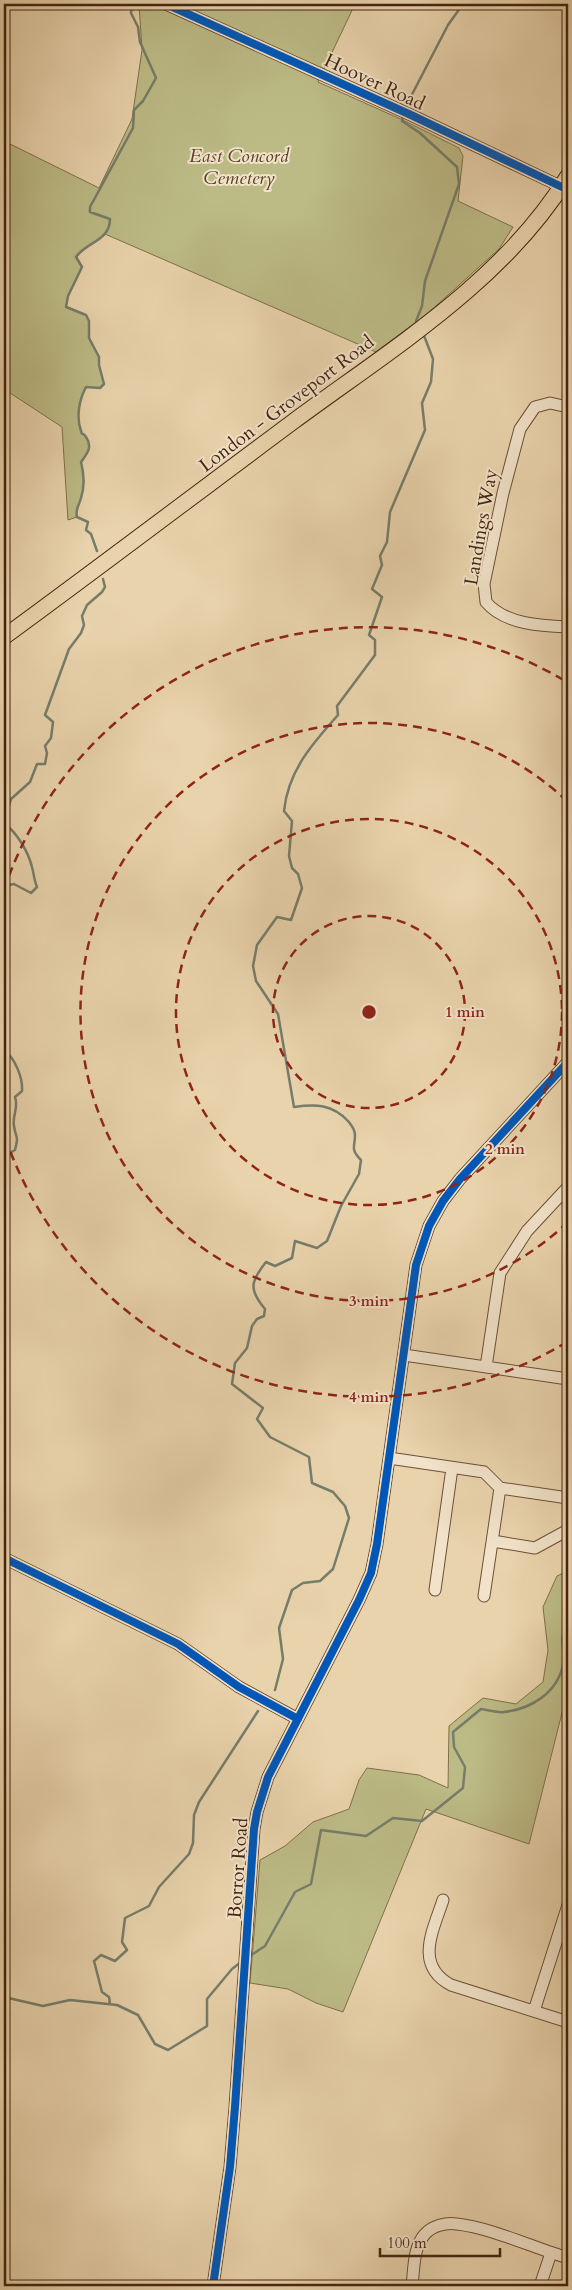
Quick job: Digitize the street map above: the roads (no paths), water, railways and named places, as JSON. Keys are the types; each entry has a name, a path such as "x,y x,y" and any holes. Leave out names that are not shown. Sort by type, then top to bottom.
{"main road":[{"name":"London - Groveport Road","path":"4,637 419,329 514,248 566,184"}],"street":[{"name":"Hoover Road","path":"166,4 566,184"},
{"name":"Landings Way","path":"568,407 550,403 535,407 520,429 507,473 484,584 486,602 492,609 516,620 568,627"},
{"name":"Borror Road","path":"213,2286 230,2167 257,1812 268,1777 360,1600 371,1573 390,1458 416,1265 429,1226 443,1200 460,1179 568,1062"},
{"path":"486,1367 500,1273 527,1230 568,1187"},
{"path":"404,1355 568,1379"},
{"path":"390,1458 484,1472 500,1488 568,1498"},
{"path":"436,1590 452,1468"},
{"path":"484,1596 494,1541 500,1488"},
{"path":"494,1541 535,1548 568,1530"},
{"path":"4,1558 178,1644 239,1687 298,1719"},
{"path":"443,1900 428,1952 432,1968 438,1975 451,1985 568,2022"},
{"path":"534,2011 568,1905"},
{"path":"412,2286 418,2245 429,2230 442,2225 456,2224 478,2228 568,2258"},
{"path":"540,2286 550,2253"},
{"name":"Borror Road","path":"216,2272 218,2286"}],"waterway":[{"path":"97,551 91,534 86,530 88,522 77,517 84,484 81,462 89,447 88,441 85,435 82,434 79,426 79,414 80,403 86,387 100,388 104,384 99,357 89,338 89,321 86,315 66,307 68,296 82,267 76,257 80,252 102,237 109,226 110,219 90,212 90,207 133,128 134,110 143,101 156,78 140,42 138,27 131,13 132,4"},
{"path":"406,106 448,25 463,4"},
{"path":"403,117 402,121 420,133 457,167 459,184 425,281 422,306 416,321 418,325"},
{"path":"275,1690 283,1659 279,1628 292,1590 303,1583 320,1581 333,1569 349,1518 345,1506 333,1492 312,1483 309,1457 270,1437 257,1419 263,1408 232,1384 235,1363 247,1348 252,1326 257,1319 264,1316 265,1309 254,1290 257,1275 266,1262 275,1266 292,1258 295,1241 317,1248 327,1241 341,1206 359,1174 361,1160 354,1150 354,1129 342,1115 330,1108 317,1106 294,1107 278,1014 256,981 253,966 257,945 277,917 291,920 302,888 298,874 292,868 289,856 292,821 284,811 290,783 303,759 338,715 337,706 375,655 375,640 369,635 382,597 372,589 382,565 380,556 387,542 390,512 425,430 422,403 431,382 433,359 423,333"},
{"path":"4,886 14,884 31,893 37,887 25,849 18,837 4,823 11,799 30,782 37,764 45,764 47,753 45,746 51,738 53,722 45,715 69,649 81,633 84,625 82,616 87,605 105,587 103,579"},
{"path":"4,1050 12,1058 18,1069 22,1091 15,1097 14,1122 17,1139 15,1150 4,1156"},
{"path":"250,1956 265,1946 295,1892 311,1884 321,1830 366,1836 393,1818 422,1821 463,1788 465,1767 454,1747 453,1732 481,1709 498,1712 514,1710 533,1703 549,1691 560,1675 563,1665 562,1640 568,1624"},
{"path":"110,2004 109,1997 102,1992 94,1961 101,1955 115,1961 127,1950 122,1942 125,1918 149,1906 159,1887 189,1854 193,1843 194,1815 199,1802 258,1711"},
{"path":"4,1997 43,2006 70,2000 117,2005 138,2015 155,2044 168,2050 207,2026 207,1999 232,1969 241,1962"}],"park label":[{"name":"East Concord Cemetery","path":"239,166"}]}
